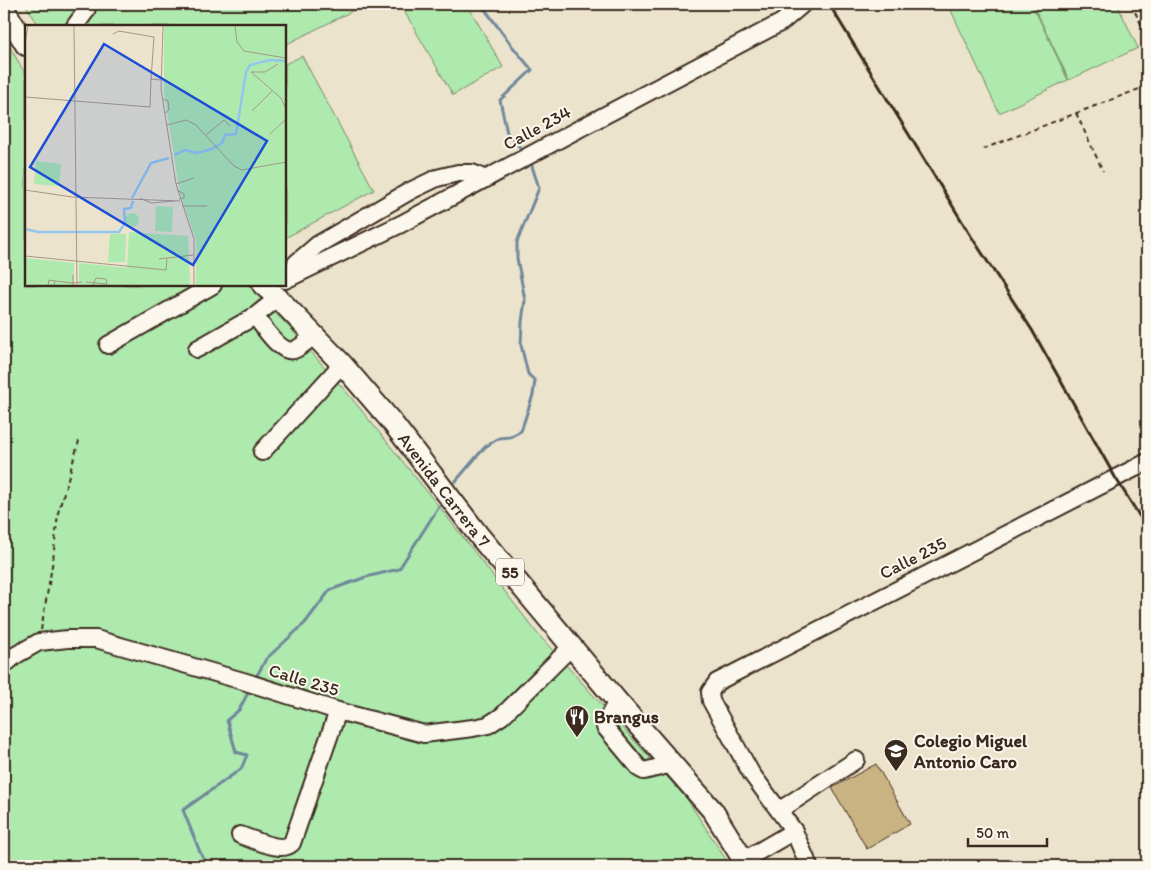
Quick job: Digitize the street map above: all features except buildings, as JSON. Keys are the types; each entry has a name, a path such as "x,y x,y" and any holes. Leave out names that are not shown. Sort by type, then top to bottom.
{"main road":[{"path":"4,9 25,43"},
{"name":"Avenida Carrera 7","path":"276,286 314,335 342,364 391,421 480,537 617,701 713,811 746,863"}],"street":[{"path":"76,25 86,11 88,4"},
{"name":"Calle 234","path":"286,281 401,224 782,22 803,4"},
{"path":"286,274 317,245 436,178 458,173 472,173 486,179"},
{"path":"108,345 211,286"},
{"path":"197,349 256,316 276,286"},
{"path":"256,316 272,338 284,349 291,351 300,347 314,335"},
{"path":"262,452 342,364"},
{"name":"Calle 235","path":"780,810 751,773 711,701 710,692 717,682 1147,462"},
{"name":"Calle 235","path":"4,665 16,654 39,642 96,639 243,681 338,711 424,734 473,728 488,724 502,716 572,646"},
{"path":"617,701 605,723 605,727 640,769 644,771 672,764"},
{"path":"240,835 280,848 285,848 292,844 338,711"},
{"path":"809,866 794,831 780,810 856,760"},
{"path":"746,863 794,831"}],"path":[{"path":"1131,4 1147,36"},
{"path":"983,149 1147,86"},
{"path":"1076,113 1103,171"},
{"path":"39,642 53,560 58,512 79,441"}],"green space":[{"path":"25,4 366,4 286,44 286,25 38,25"},
{"path":"416,4 467,4 503,67 453,95 404,11"},
{"path":"948,4 1032,4 1068,80 999,113"},
{"path":"1033,4 1117,4 1138,48 1069,80"},
{"path":"4,37 25,73 25,286 249,286 290,328 349,395 445,514 537,633 687,799 730,866 4,866"},
{"path":"302,56 374,190 286,237 286,64"}],"waterway":[{"path":"481,4 532,70 500,100 507,133 525,153"},
{"path":"455,482 485,447 499,438 510,437 521,431 533,395 535,381 528,374 521,345 525,300 517,258 517,242 539,188 530,160"},
{"path":"255,679 266,659 305,623 330,590 366,577 399,569 440,505"},
{"path":"208,866 200,852 183,810 241,769 247,755 236,752 227,720 239,710 250,689"}],"railway":[{"path":"829,4 971,236 1032,330 1115,477 1147,528"}],"place":[{"name":"Brangus","path":"577,738"},
{"name":"Colegio Miguel Antonio Caro","path":"896,772"}]}
